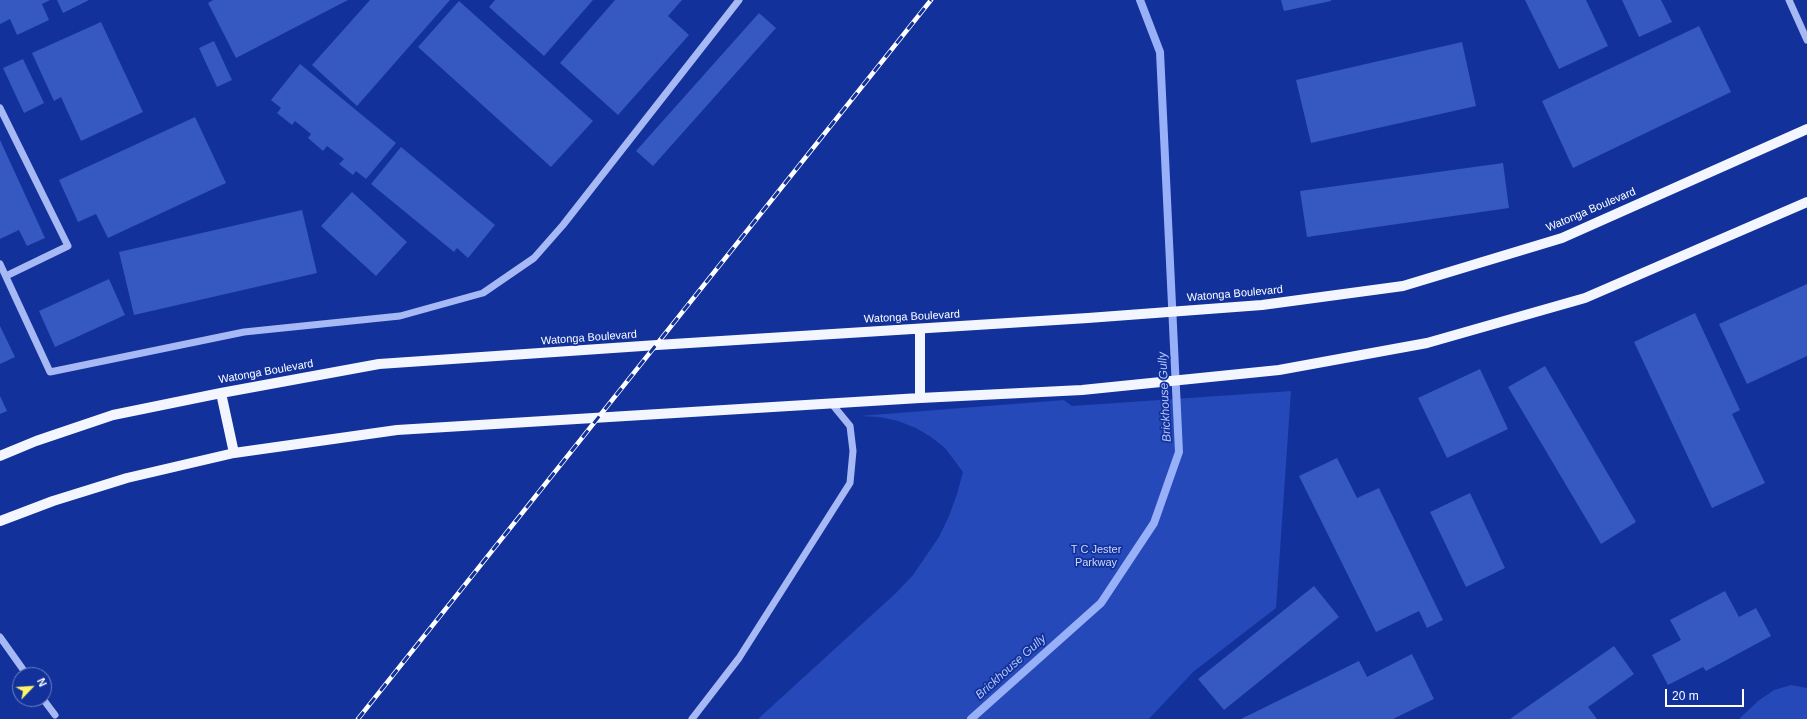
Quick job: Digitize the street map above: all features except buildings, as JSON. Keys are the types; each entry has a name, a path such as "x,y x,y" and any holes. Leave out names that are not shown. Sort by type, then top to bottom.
{"main road":[{"name":"Watonga Boulevard","path":"0,456 36,441 113,415 220,393 379,364 1088,318 1262,305 1403,286 1562,238 1807,129"},
{"path":"0,521 53,501 128,478 234,453 397,430 920,398 1082,390 1279,370 1427,343 1585,298 1807,202"},
{"path":"920,329 920,398"},
{"path":"220,393 234,453"}],"lane":[{"path":"0,264 50,372 244,332 400,316 483,293 534,258 563,225 739,0"},
{"path":"1789,0 1807,40"},
{"path":"0,108 68,246 6,276"},
{"path":"692,719 738,658 850,483 853,451 850,426 832,404"},
{"path":"0,637 21,667"},
{"path":"50,707 55,715"}],"green space":[{"name":"T C Jester Parkway","path":"1291,391 1276,608 1193,672 1149,719 758,719 897,592 913,575 939,537 957,494 963,472 945,448 916,428 898,421 880,417 860,416 1064,400 1072,406"},
{"path":"1791,685 1807,688 1807,719 1739,719 1758,701 1774,690"}],"waterway":[{"name":"Brickhouse Gully","path":"971,719 1101,603 1154,523 1179,452 1160,52 1140,0"}],"railway":[{"path":"358,719 931,0"}]}
